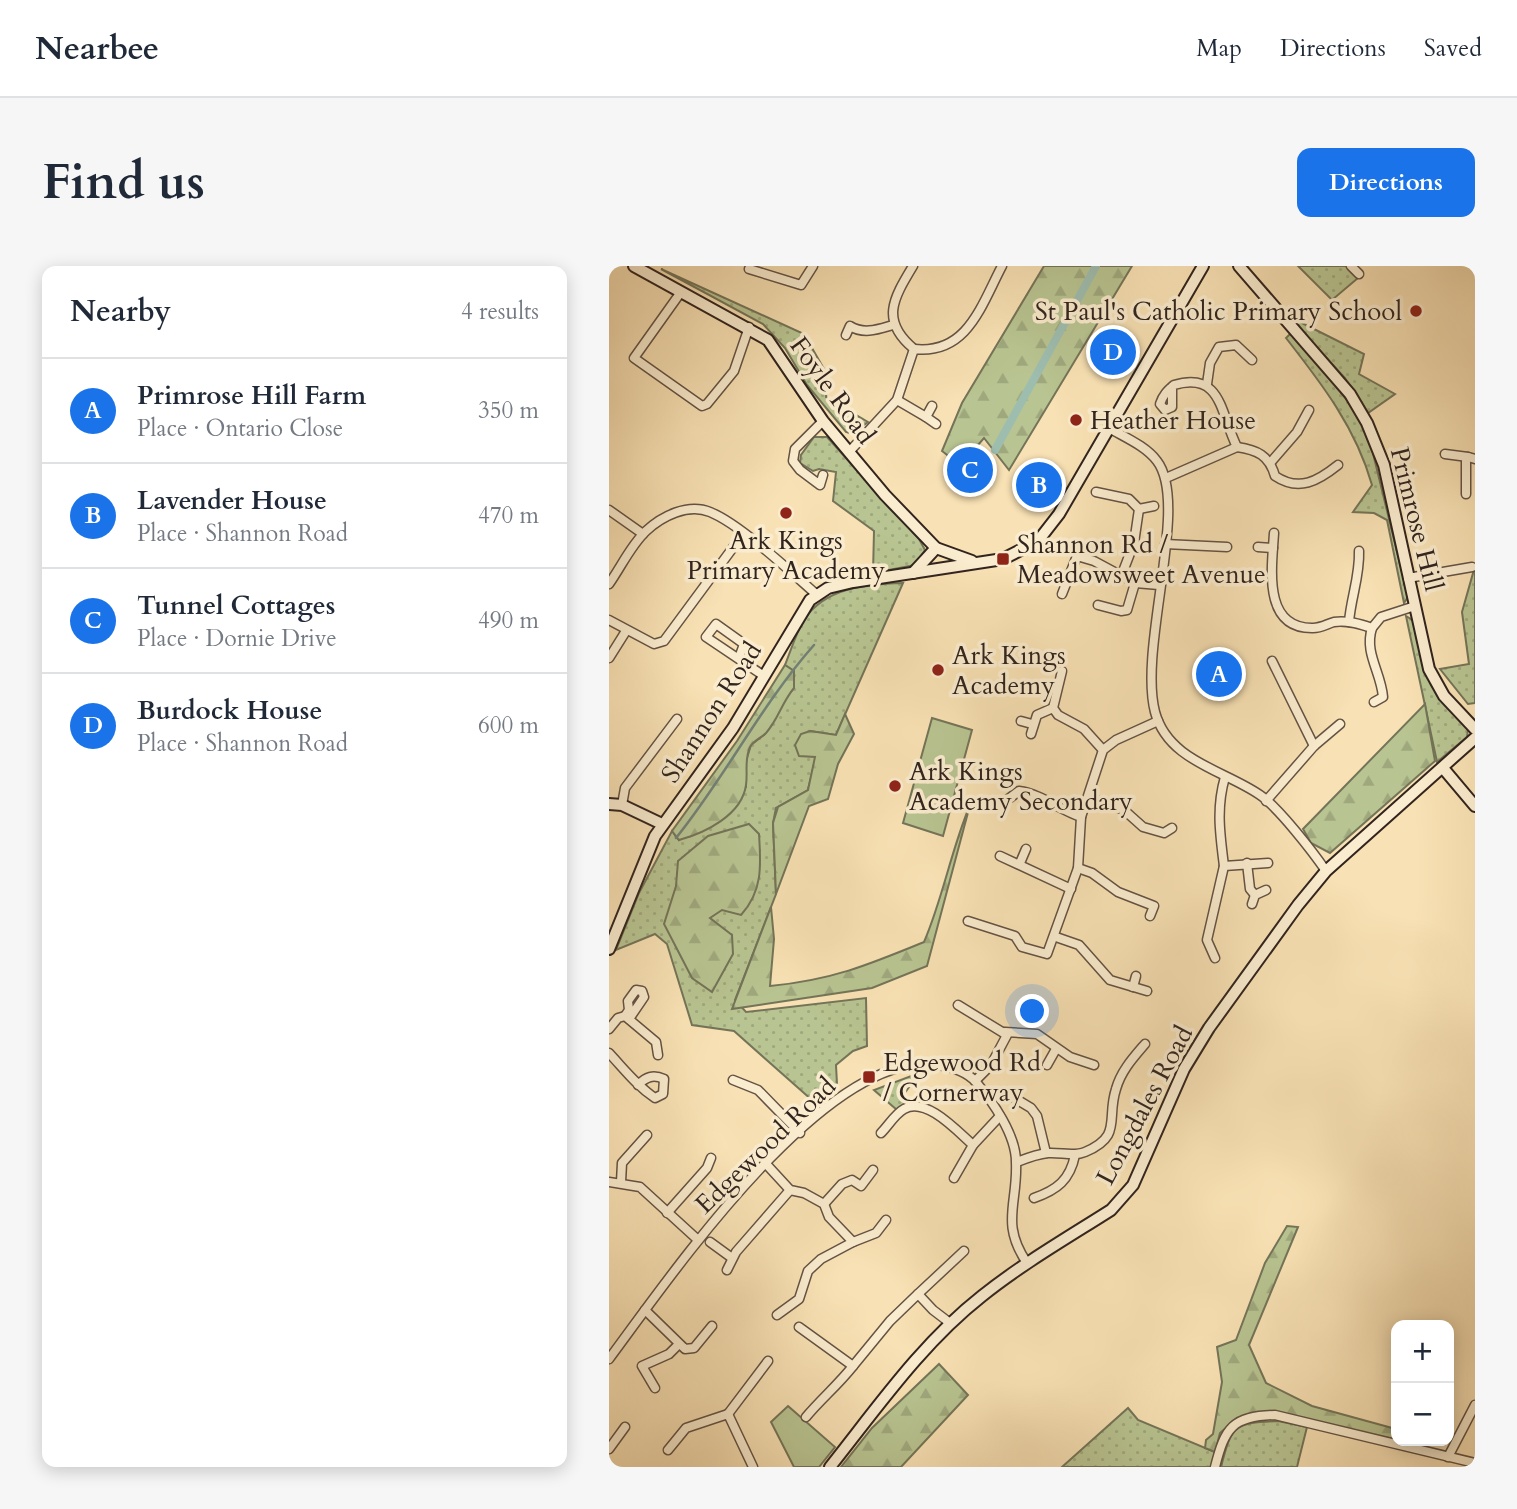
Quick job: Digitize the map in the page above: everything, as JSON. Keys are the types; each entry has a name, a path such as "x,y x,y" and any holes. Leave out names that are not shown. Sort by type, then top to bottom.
{"street":[{"name":"Foyle Road","path":"634,266 749,327 776,350 823,421 936,548 952,556 975,562"},
{"path":"749,269 801,285 813,266"},
{"path":"913,266 897,293 893,325 914,349 941,349 956,343 1002,266"},
{"path":"609,584 643,534 682,509 710,512 743,534 817,595 853,582 1003,559 1038,541 1059,514 1203,266"},
{"name":"Primrose Hill","path":"1239,266 1350,394 1367,423 1384,465 1432,679 1475,729"},
{"path":"1351,266 1359,274"},
{"path":"681,292 634,358 704,406 734,371 749,327"},
{"path":"846,335 850,326 857,330 872,331 893,325"},
{"path":"1207,384 1210,363 1219,347 1236,345 1252,360"},
{"path":"849,453 897,400 914,349"},
{"path":"1172,387 1194,379 1207,384 1215,394 1237,447"},
{"path":"897,400 936,424"},
{"path":"926,417 932,406"},
{"path":"1271,462 1297,432 1308,410"},
{"path":"823,421 795,449 793,461 800,471 820,485 823,475"},
{"path":"1109,428 1156,459 1166,478 1170,503 1159,585 1153,697 1158,720 1167,737 1179,749 1266,800 1326,871"},
{"path":"1166,478 1237,447 1257,450 1271,462 1275,476 1297,484 1317,481 1338,465"},
{"path":"1445,454 1471,458 1465,466 1466,494"},
{"path":"1096,492 1129,499 1139,509"},
{"path":"1139,509 1154,506"},
{"path":"1122,575 1134,544 1139,509"},
{"path":"609,510 643,534"},
{"path":"1274,533 1273,596 1286,621 1302,628 1349,622 1372,628"},
{"path":"609,620 655,644 664,641 743,534"},
{"path":"1165,544 1227,547"},
{"path":"1258,547 1273,548"},
{"path":"913,573 936,548"},
{"path":"1349,622 1351,598 1358,574 1359,551"},
{"path":"941,570 952,556"},
{"path":"1062,594 1077,556 1135,583 1159,585"},
{"path":"923,564 941,570"},
{"path":"1408,578 1472,567"},
{"path":"1098,605 1127,610 1135,583"},
{"name":"Shannon Road","path":"609,949 613,931 662,824 727,736 798,618 817,595"},
{"path":"1374,702 1383,697 1382,685 1369,652 1372,628 1381,617 1415,606"},
{"path":"739,658 744,644 716,624 706,636 764,676"},
{"path":"609,657 626,631"},
{"path":"1272,661 1314,746"},
{"path":"1062,671 1053,708 1058,715 1084,729 1103,750"},
{"path":"1031,734 1032,724 1040,711 1053,708"},
{"path":"622,805 625,788 677,719"},
{"path":"968,921 1015,936 1022,947 1041,955 1047,954 1056,937 1078,868 1081,817 1103,750 1116,740 1158,720"},
{"path":"1021,721 1032,724"},
{"path":"1266,800 1314,746 1340,724"},
{"name":"Longdales Road","path":"830,1467 910,1367 950,1323 981,1296 1027,1263 1111,1210 1127,1194 1184,1069 1209,1028 1298,905 1326,871 1475,738"},
{"path":"1443,768 1475,806"},
{"path":"1215,958 1207,940 1224,866 1218,820 1219,800 1225,777"},
{"path":"1007,800 1019,791 1028,793 1056,809 1081,817"},
{"path":"1088,797 1124,810 1143,827 1164,833 1172,828"},
{"path":"609,804 622,805 662,824"},
{"path":"1020,863 1025,849"},
{"path":"1000,856 1071,889"},
{"path":"1248,863 1250,889 1254,900 1266,890"},
{"path":"1224,866 1268,863"},
{"path":"1078,868 1092,873 1118,892 1154,906 1150,916"},
{"path":"1056,937 1079,945 1110,980 1147,990"},
{"path":"1133,987 1136,976"},
{"path":"958,1006 1005,1032 1037,1034 1056,1049 1094,1065"},
{"path":"609,1029 618,1018 627,1018 656,1042 658,1055"},
{"path":"975,1082 991,1065 1006,1042 1005,1032"},
{"path":"1017,1162 1046,1153 1075,1155 1107,1138 1113,1127 1112,1104 1116,1088 1129,1063 1145,1044"},
{"path":"1047,1065 1056,1049"},
{"path":"609,1053 638,1084"},
{"name":"Edgewood Road","path":"610,1356 698,1240 767,1165 838,1097 906,1067 919,1064 947,1066 961,1071 975,1082 1000,1116 1017,1162 1011,1233 1015,1245 1027,1263"},
{"path":"733,1080 758,1090 800,1133"},
{"path":"1011,1096 1031,1108 1037,1116 1046,1153"},
{"path":"881,1133 904,1109 912,1106 929,1111 973,1145"},
{"path":"954,1178 973,1145 1000,1116"},
{"path":"621,1182 622,1163 647,1135"},
{"path":"1034,1198 1062,1184 1073,1167 1075,1155"},
{"path":"667,1213 707,1168 711,1158"},
{"path":"767,1165 790,1190 804,1193 824,1204 829,1217 853,1242"},
{"path":"824,1204 842,1184 852,1180 861,1185 873,1170"},
{"path":"609,1182 640,1187 698,1240"},
{"path":"727,1270 732,1258 790,1190"},
{"path":"777,1315 799,1299 808,1271 821,1259 876,1233 886,1220"},
{"path":"876,1233 881,1241"},
{"path":"710,1242 732,1258"},
{"path":"806,1417 820,1400 833,1392 890,1321 964,1251"},
{"path":"918,1294 950,1323"},
{"path":"645,1310 678,1345 694,1348 712,1326"},
{"path":"799,1327 853,1366"},
{"path":"655,1388 642,1366 669,1354 678,1345"},
{"path":"668,1450 686,1428 728,1413 768,1361"},
{"path":"1448,1457 1475,1405"},
{"path":"728,1413 754,1467"},
{"path":"1215,1467 1228,1429 1245,1418 1275,1415 1475,1464"},
{"path":"609,1450 625,1427"}],"green space":[{"path":"1044,266 1132,266 1009,470 984,438 971,453 951,458 942,451 962,403"},
{"path":"1298,266 1346,266 1358,278 1332,300"},
{"path":"661,269 804,334 828,376 826,397 868,422 852,434 846,432 807,385 785,348 763,324"},
{"path":"1298,321 1364,354 1359,374 1395,394 1368,413 1345,378 1295,323"},
{"path":"1292,332 1355,410 1370,441 1408,597 1404,603 1387,520 1374,513 1353,512 1372,485 1357,444 1336,407 1286,338"},
{"path":"814,437 827,437 919,539 925,550 915,565 873,573 874,531 833,501 836,472 819,469 813,471 800,463 801,455"},
{"path":"1475,566 1475,703 1468,704 1440,669 1469,664 1462,612"},
{"path":"903,583 836,735 810,731 816,756 808,790 776,808 773,823 776,894 735,1000 746,1012 866,998 867,1046 853,1051 836,1065 837,1084 813,1101 734,1031 692,1025 667,944 655,934 616,950 639,893 672,831 679,840 746,787 746,761 751,745 765,734 782,703 794,688 794,671 785,665 804,620 823,600 848,589"},
{"path":"1406,616 1414,621 1431,685 1468,729 1467,737 1437,762"},
{"path":"785,665 794,671 794,688 770,728 750,747 743,796 730,814 721,821 700,833 679,840 672,831 737,741"},
{"path":"1425,704 1435,761 1330,853 1311,843 1303,829"},
{"path":"845,714 854,734 838,764 828,799 809,806 776,894 773,823 778,807 808,790 815,757 799,756 795,745 801,734 810,731 836,735"},
{"path":"932,718 972,730 943,836 903,823"},
{"path":"970,805 927,966 872,988 732,1009 771,907 774,939 770,986 812,980 849,970 924,942"},
{"path":"749,824 759,834 760,867 757,887 741,915 722,910 710,918 732,935 733,954 712,992 692,978 664,924 676,886 678,861 708,836"},
{"path":"919,1073 902,1097 906,1104 897,1110 874,1090"},
{"path":"1287,1226 1298,1227 1249,1345 1266,1383 1312,1406 1391,1428 1391,1439 1267,1411 1237,1418 1220,1433 1215,1452 1205,1448 1206,1440 1213,1434 1222,1382 1217,1347 1236,1340 1265,1263"},
{"path":"939,1364 968,1395 901,1467 841,1467 872,1428"},
{"path":"788,1406 835,1447 819,1467 794,1467 771,1422"},
{"path":"1128,1408 1138,1420 1215,1452 1211,1467 1062,1467"},
{"path":"1278,1421 1307,1427 1297,1467 1221,1467 1228,1442 1237,1429 1252,1423"}],"waterway":[{"path":"995,450 1096,266"},
{"path":"676,838 777,692 814,645"}],"place":[{"name":"St Paul's Catholic Primary School","path":"1416,311"},
{"name":"Burdock House","path":"1113,352"},
{"name":"Heather House","path":"1076,420"},
{"name":"Tunnel Cottages","path":"970,470"},
{"name":"Lavender House","path":"1039,485"},
{"name":"Ark Kings Primary Academy","path":"786,513"},
{"name":"Shannon Rd / Meadowsweet Avenue","path":"1003,559"},
{"name":"Ark Kings Academy","path":"938,670"},
{"name":"Primrose Hill Farm","path":"1219,674"},
{"name":"Ark Kings Academy Secondary","path":"895,786"},
{"name":"Edgewood Rd / Cornerway","path":"869,1077"}]}
